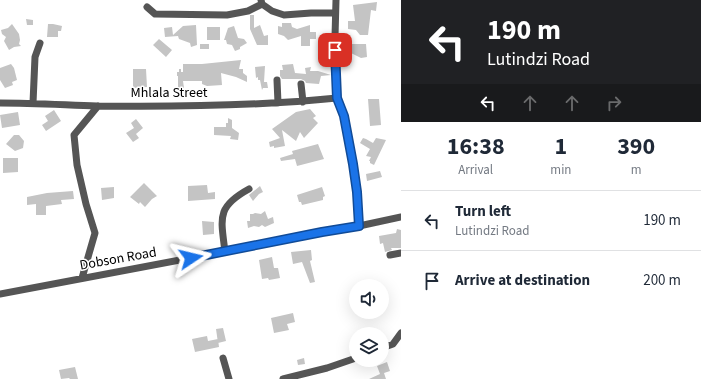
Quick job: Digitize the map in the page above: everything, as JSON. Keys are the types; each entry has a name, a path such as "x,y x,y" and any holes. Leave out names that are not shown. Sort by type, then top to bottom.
{"street":[{"path":"336,0 337,98 344,116 352,157 357,192 359,226"},
{"path":"147,7 155,14 227,15 248,11 261,2 272,11 284,15 335,13"},
{"path":"33,103 35,57 40,43"},
{"path":"277,80 278,103"},
{"path":"300,84 303,102"},
{"name":"Mhlala Street","path":"0,103 98,106 219,105 303,102 337,98"},
{"path":"82,278 95,233 86,204 77,165 74,135 98,106"},
{"path":"225,252 222,214 225,208 236,196 249,188"},
{"name":"Dobson Road","path":"0,294 401,217"},
{"path":"390,255 401,253"},
{"path":"389,345 393,344 401,333"},
{"path":"223,358 229,379"},
{"path":"283,379 327,368 349,360"}],"building":[{"path":"377,2 376,11 371,10 368,35 360,35 356,30 348,29 348,21 355,21 353,5"},
{"path":"250,15 254,15 254,28 260,25 264,36 268,35 268,45 257,45 250,29"},
{"path":"26,19 33,20 33,25 27,25"},
{"path":"282,23 291,23 292,27 297,29 310,25 310,32 316,32 316,39 310,39 310,46 301,46 301,36 288,40 284,36 278,34 278,26 282,27"},
{"path":"12,24 19,34 19,44 21,46 14,47 9,50 4,41 6,37 2,34 1,30 8,28"},
{"path":"48,24 62,26 61,31 58,31 58,37 47,37"},
{"path":"196,25 197,45 191,47 190,43 179,39 178,36 165,37 164,28 172,27 173,35 183,26"},
{"path":"234,26 238,38 244,39 247,43 235,51 232,45 227,44 226,40 224,40 228,28"},
{"path":"207,27 220,27 220,40 207,40"},
{"path":"159,39 172,50 166,57 153,45"},
{"path":"200,44 209,44 209,49 200,49"},
{"path":"351,44 366,44 367,57 361,58 351,53"},
{"path":"241,60 239,69 243,69 243,73 247,76 247,82 221,73 222,85 207,86 202,84 202,81 183,81 184,88 178,89 177,72 181,69 181,72 183,72 183,64 202,64"},
{"path":"11,64 14,68 17,80 12,82 13,85 5,88 0,80 0,68"},
{"path":"293,64 295,73 306,74 305,68 311,67 310,71 318,71 331,75 321,76 319,84 306,83 301,79 282,79 280,76 280,70 283,70 282,65"},
{"path":"265,66 264,82 267,82 268,88 263,88 262,90 260,80 258,80 258,77 256,78 255,67"},
{"path":"133,69 146,69 147,87 133,88"},
{"path":"368,99 379,99 381,125 370,126"},
{"path":"310,109 316,116 313,118 318,123 304,138 300,132 296,141 282,130 285,146 274,148 274,146 270,147 269,142 280,138 272,129 296,112"},
{"path":"54,110 61,121 46,131 42,125 48,121 45,116"},
{"path":"18,112 20,125 2,128 0,115"},
{"path":"228,118 232,120 232,128 239,133 238,140 230,139 231,136 214,135 214,127 226,127"},
{"path":"136,119 143,128 136,134 139,138 133,142 126,133 134,128 131,123"},
{"path":"14,135 19,135 24,141 23,148 15,151 6,144"},
{"path":"363,138 373,143 376,138 386,140 374,165 369,161 371,157 366,156 370,149 360,143"},
{"path":"318,144 324,159 297,166 295,159 281,161 280,158 293,154 292,151"},
{"path":"3,158 18,158 18,172 3,173"},
{"path":"380,171 382,177 367,181 366,174"},
{"path":"144,183 157,196 145,207 140,202 139,204 130,197"},
{"path":"207,185 208,193 215,192 215,199 188,201 188,186"},
{"path":"260,186 263,192 253,201 249,195"},
{"path":"114,187 114,198 102,200 101,188"},
{"path":"322,187 325,196 323,197 323,200 302,205 301,202 299,202 297,195"},
{"path":"73,191 74,199 61,200 62,204 46,206 46,215 36,215 36,204 27,205 27,197 47,193"},
{"path":"265,211 268,219 273,217 274,223 265,227 262,225 259,227 254,226 248,228 247,221 250,221 250,214 261,214"},
{"path":"202,221 214,222 214,234 203,235"},
{"path":"397,229 401,230 401,248 391,248 392,250 385,252 383,243 380,244 379,236 396,233"},
{"path":"311,250 312,260 310,261 315,282 310,283 302,262 293,264 291,252"},
{"path":"272,257 274,268 278,268 280,278 269,280 268,278 262,279 259,260"},
{"path":"293,313 295,322 287,324 289,330 274,333 271,318"},
{"path":"223,328 226,341 218,343 216,329"},
{"path":"207,336 208,341 218,339 219,347 195,352 192,339"},
{"path":"304,358 305,364 298,365 297,360"},
{"path":"75,367 78,379 61,379 59,370"},
{"path":"377,367 389,367 390,371 384,373 386,379 369,379 380,374"}],"route":[{"path":"191,258 359,226 357,192 353,164 344,116 337,98 335,50"}]}
